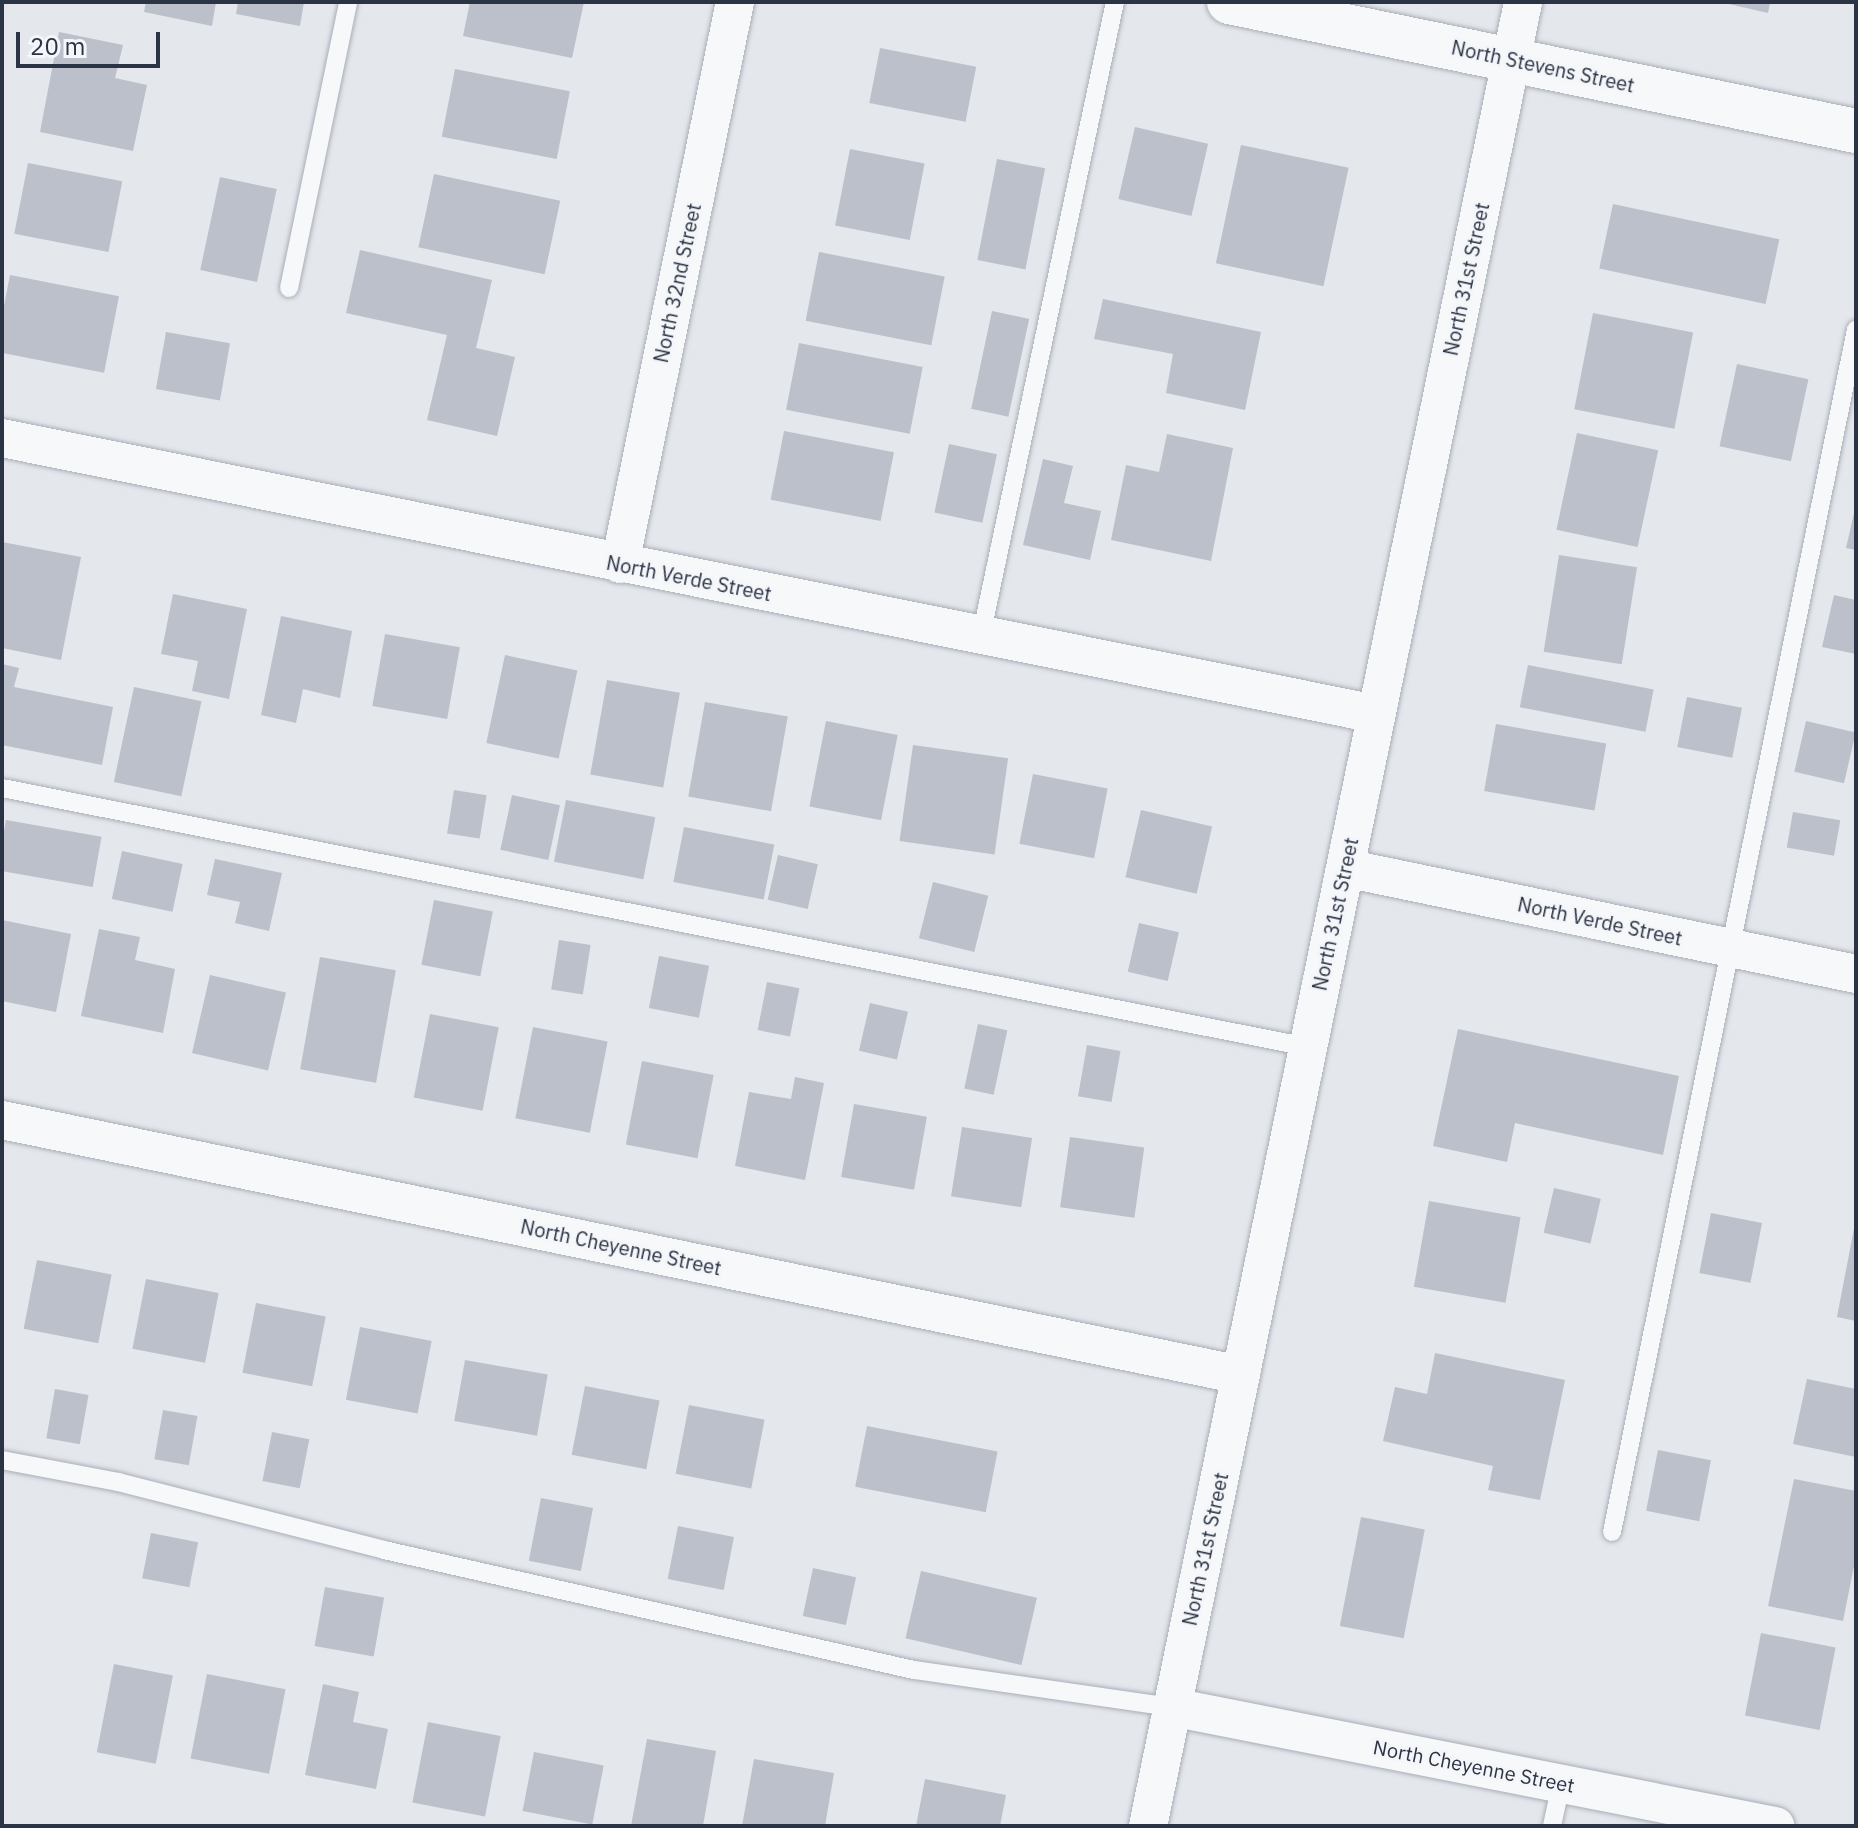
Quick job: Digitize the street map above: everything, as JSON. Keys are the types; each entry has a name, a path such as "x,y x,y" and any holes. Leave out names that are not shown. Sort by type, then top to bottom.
{"street":[{"name":"North 32nd Street","path":"620,564 735,2"},
{"name":"North Stevens Street","path":"1229,2 1856,131"},
{"name":"North 31st Street","path":"1148,1826 1523,2"},
{"name":"North Verde Street","path":"2,438 1376,714"},
{"name":"North Verde Street","path":"1345,868 1856,974"},
{"name":"North Cheyenne Street","path":"2,1120 1241,1375"},
{"name":"North Cheyenne Street","path":"1172,1707 1775,1826"}],"lane":[{"path":"289,288 348,2"},
{"path":"981,636 1115,2"},
{"path":"1612,1532 1856,329"},
{"path":"2,788 1308,1047"},
{"path":"2,1460 118,1482 384,1550 914,1670 1172,1707"},
{"path":"1552,1826 1561,1784"}],"building":[{"path":"146,2 216,2 212,26 144,12"},
{"path":"238,2 304,2 300,26 236,14"},
{"path":"470,2 584,2 572,58 463,36"},
{"path":"1720,2 1770,2 1768,13"},
{"path":"59,32 123,45 115,78 147,85 133,151 40,132"},
{"path":"880,48 976,67 966,122 869,103"},
{"path":"455,69 570,91 557,159 442,137"},
{"path":"1135,127 1208,144 1191,216 1118,199"},
{"path":"1241,145 1349,168 1323,286 1216,263"},
{"path":"850,149 925,164 910,240 835,226"},
{"path":"997,159 1045,168 1025,269 977,260"},
{"path":"28,163 122,181 108,252 14,234"},
{"path":"434,174 560,201 545,274 418,247"},
{"path":"220,177 277,189 257,282 200,270"},
{"path":"1613,204 1779,239 1766,304 1599,269"},
{"path":"360,250 492,280 476,348 515,357 497,436 427,420 447,335 346,313"},
{"path":"819,252 945,276 931,345 806,321"},
{"path":"10,275 119,296 104,373 2,353 2,316"},
{"path":"1103,299 1261,332 1245,410 1166,393 1173,354 1094,339"},
{"path":"992,311 1029,319 1008,417 971,409"},
{"path":"1593,313 1693,332 1674,429 1574,409"},
{"path":"166,332 230,343 220,400 156,389"},
{"path":"799,343 923,367 910,434 786,410"},
{"path":"1737,364 1808,379 1791,461 1720,446"},
{"path":"784,431 894,452 881,521 771,500"},
{"path":"1577,433 1658,450 1638,547 1556,530"},
{"path":"1167,434 1233,448 1211,561 1111,540 1126,465 1159,472"},
{"path":"949,444 997,454 982,523 934,512"},
{"path":"1043,459 1073,466 1064,503 1101,511 1090,560 1023,545"},
{"path":"1856,504 1856,550 1846,548"},
{"path":"2,542 81,557 61,660 2,648"},
{"path":"1559,555 1637,567 1622,664 1544,652"},
{"path":"173,594 247,609 229,699 192,691 198,661 161,654"},
{"path":"1834,595 1856,600 1856,654 1822,647"},
{"path":"281,616 352,631 340,698 303,689 296,723 261,715"},
{"path":"385,634 460,647 447,719 372,706"},
{"path":"505,655 577,670 559,758 486,743"},
{"path":"2,664 19,668 14,687 113,707 102,765 2,745"},
{"path":"1528,665 1654,689 1645,732 1520,707"},
{"path":"607,680 680,693 663,787 590,775"},
{"path":"134,687 201,701 181,796 114,782"},
{"path":"1687,697 1742,708 1732,758 1677,747"},
{"path":"705,702 788,717 771,811 688,797"},
{"path":"826,721 898,735 881,820 809,806"},
{"path":"1806,721 1856,732 1844,783 1794,772"},
{"path":"1496,724 1606,743 1594,810 1484,791"},
{"path":"913,745 1008,758 995,854 900,841"},
{"path":"1033,774 1108,789 1094,858 1019,844"},
{"path":"454,790 487,795 480,839 447,833"},
{"path":"512,795 560,805 548,860 500,850"},
{"path":"566,800 655,817 643,879 554,862"},
{"path":"1141,810 1212,826 1197,894 1125,877"},
{"path":"1793,812 1840,820 1834,856 1787,847"},
{"path":"6,820 102,837 93,887 2,871"},
{"path":"684,827 774,845 764,900 673,882"},
{"path":"122,851 183,864 172,912 112,899"},
{"path":"778,855 818,864 808,909 768,900"},
{"path":"215,859 282,873 269,931 235,923 240,902 207,895"},
{"path":"933,882 988,896 974,952 919,938"},
{"path":"434,900 493,911 480,976 421,965"},
{"path":"2,920 71,934 56,1012 2,1001"},
{"path":"1139,923 1179,932 1168,981 1128,972"},
{"path":"99,929 140,937 135,960 175,969 163,1033 81,1016"},
{"path":"559,940 591,945 583,994 551,989"},
{"path":"659,956 709,966 699,1018 649,1008"},
{"path":"320,957 396,970 376,1083 300,1069"},
{"path":"210,975 286,993 268,1070 192,1053"},
{"path":"767,982 799,988 790,1036 758,1030"},
{"path":"870,1003 908,1012 897,1060 859,1051"},
{"path":"430,1014 499,1027 482,1111 414,1097"},
{"path":"978,1024 1007,1030 994,1095 964,1089"},
{"path":"533,1027 608,1042 590,1133 515,1118"},
{"path":"1458,1029 1679,1076 1663,1155 1515,1123 1507,1162 1433,1146"},
{"path":"1087,1045 1120,1051 1111,1102 1078,1096"},
{"path":"642,1061 714,1075 697,1158 626,1144"},
{"path":"795,1077 824,1083 805,1180 735,1166 749,1092 791,1099"},
{"path":"854,1104 927,1117 914,1190 841,1177"},
{"path":"962,1127 1032,1138 1021,1207 951,1196"},
{"path":"1070,1137 1144,1147 1134,1218 1060,1207"},
{"path":"1554,1188 1601,1199 1590,1244 1544,1233"},
{"path":"1429,1201 1521,1217 1505,1303 1414,1287"},
{"path":"1711,1213 1762,1223 1750,1283 1699,1273"},
{"path":"1856,1218 1856,1321 1837,1317"},
{"path":"37,1260 112,1275 98,1343 24,1329"},
{"path":"146,1279 219,1293 205,1363 132,1349"},
{"path":"256,1303 326,1317 312,1386 242,1373"},
{"path":"360,1327 432,1341 418,1414 346,1400"},
{"path":"1435,1353 1565,1380 1540,1500 1488,1490 1493,1466 1383,1441 1395,1387 1427,1394"},
{"path":"465,1360 548,1375 537,1436 454,1421"},
{"path":"1807,1379 1856,1389 1856,1457 1793,1444"},
{"path":"585,1386 660,1401 646,1469 572,1455"},
{"path":"55,1389 88,1395 80,1444 46,1438"},
{"path":"689,1405 765,1420 751,1488 676,1474"},
{"path":"163,1410 197,1416 189,1465 154,1459"},
{"path":"867,1426 998,1451 986,1512 855,1487"},
{"path":"272,1432 309,1439 300,1488 262,1481"},
{"path":"1658,1450 1711,1460 1699,1521 1646,1511"},
{"path":"1794,1479 1856,1491 1856,1556 1843,1621 1768,1606"},
{"path":"541,1498 593,1508 581,1571 529,1561"},
{"path":"1361,1517 1425,1529 1404,1638 1340,1626"},
{"path":"678,1526 734,1537 724,1590 668,1579"},
{"path":"151,1533 198,1542 189,1587 142,1578"},
{"path":"813,1568 856,1577 846,1625 803,1616"},
{"path":"921,1571 1037,1598 1021,1665 905,1638"},
{"path":"325,1587 384,1597 374,1657 315,1646"},
{"path":"1761,1633 1836,1648 1820,1730 1745,1715"},
{"path":"114,1664 173,1675 156,1764 97,1752"},
{"path":"207,1674 286,1689 269,1774 191,1758"},
{"path":"323,1684 359,1692 353,1722 388,1729 376,1789 305,1775"},
{"path":"428,1722 501,1736 485,1817 412,1802"},
{"path":"647,1739 716,1751 703,1826 631,1826"},
{"path":"534,1752 604,1766 592,1824 523,1811"},
{"path":"754,1759 834,1773 825,1826 742,1826"},
{"path":"925,1779 1006,1795 1000,1826 916,1826"}]}
